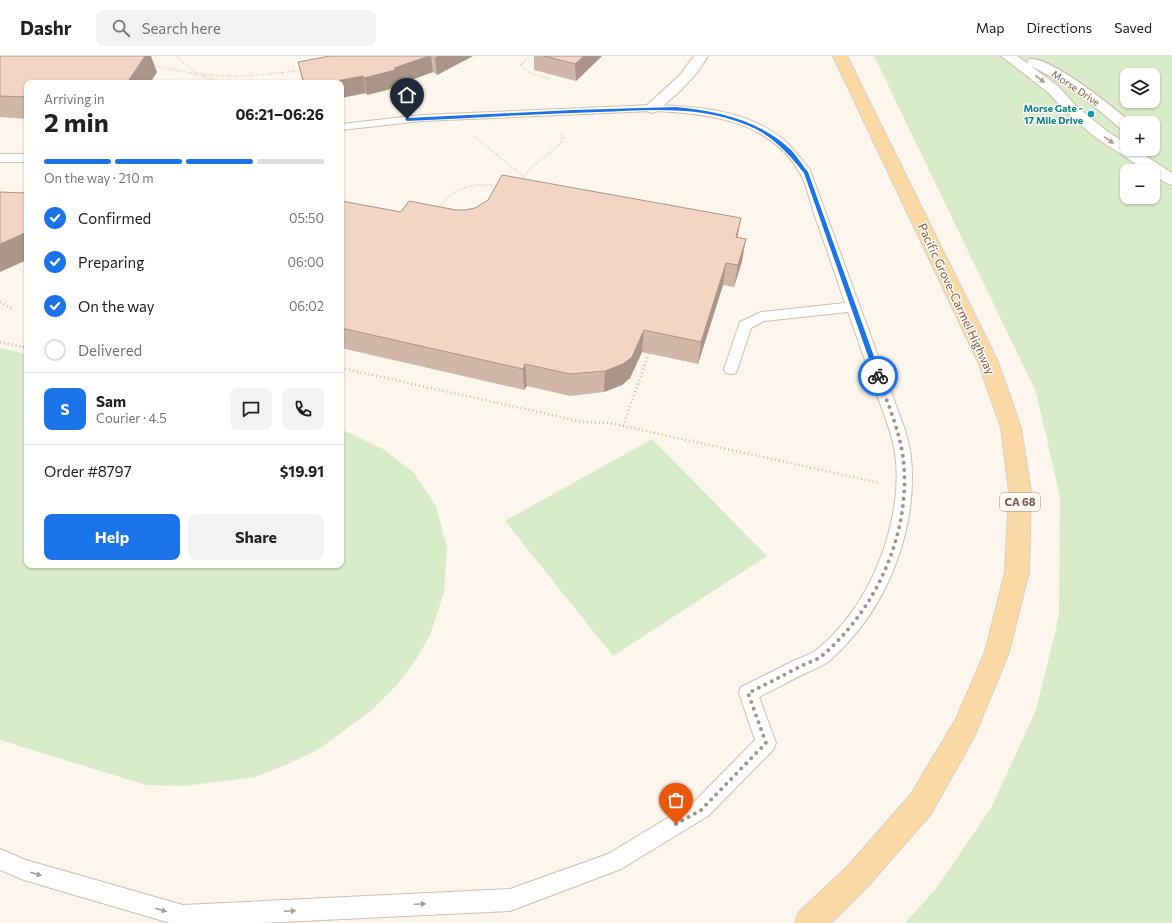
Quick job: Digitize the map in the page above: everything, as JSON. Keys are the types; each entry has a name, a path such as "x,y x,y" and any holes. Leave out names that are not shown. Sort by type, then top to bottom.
{"main road":[{"name":"Pacific Grove-Carmel Highway","path":"810,923 858,876 921,804 965,728 997,652 1017,572 1020,492 1011,428 988,362 840,56"}],"street":[{"path":"652,108 690,74 701,56"},
{"name":"Morse Drive","path":"1008,56 1054,90 1070,108 1102,135 1172,180"},
{"name":"Morse Drive","path":"1021,56 1062,76 1079,87 1105,107 1120,121"},
{"path":"1154,156 1172,173"}],"lane":[{"path":"0,859 24,870 183,916 510,900 614,862 701,810 766,743 748,693 822,656 860,616 879,581 895,545 901,516 903,457 897,430 806,173 790,152 778,141 749,124 724,116 701,111 652,108 422,118 344,127"},
{"path":"0,158 24,158"},
{"path":"731,369 745,325 761,317 853,307"}],"path":[{"path":"530,56 521,65 524,70 550,79"},
{"path":"178,58 197,74 251,75 307,70"},
{"path":"146,64 197,74 214,80"},
{"path":"520,182 523,176 534,164 560,144 562,140 559,112"},
{"path":"475,137 523,176"},
{"path":"434,214 449,195 459,190 492,184 504,187"},
{"path":"0,302 12,309"},
{"path":"0,342 23,347"},
{"path":"623,426 649,353"},
{"path":"344,369 583,422 610,423 903,488"}],"green space":[{"path":"874,56 1172,56 1172,923 905,923 935,890 991,808 1036,710 1059,616 1060,497 1036,392"},
{"path":"0,348 24,353 24,568 344,568 344,430 383,449 414,473 436,506 447,548 444,592 430,635 417,658 396,686 372,710 319,749 288,764 255,777 185,786 146,785 0,740"},
{"path":"652,439 767,556 613,656 505,521"}],"building":[{"path":"0,56 145,56 129,80 24,80 24,97 0,96"},
{"path":"330,56 429,56 394,68 395,70 364,78 363,76 341,80 303,80 298,62"},
{"path":"544,56 584,56 575,64"},
{"path":"502,175 741,218 736,237 746,239 738,265 726,263 701,342 644,330 632,357 623,364 605,371 570,374 525,364 523,369 344,329 344,202 401,212 409,201 456,210 465,210 475,208 488,200"},
{"path":"0,192 24,193 24,233 0,244"}],"way so far":[{"path":"676,824 701,810 766,743 748,693 822,656 860,616 879,581 895,545 901,516 903,457 897,430 878,376"}],"place":[{"name":"Morse Gate - 17 Mile Drive","path":"1091,114"}],"route":[{"path":"407,119 573,111 676,108 724,116 749,124 778,141 790,152 806,173 878,376"}]}
